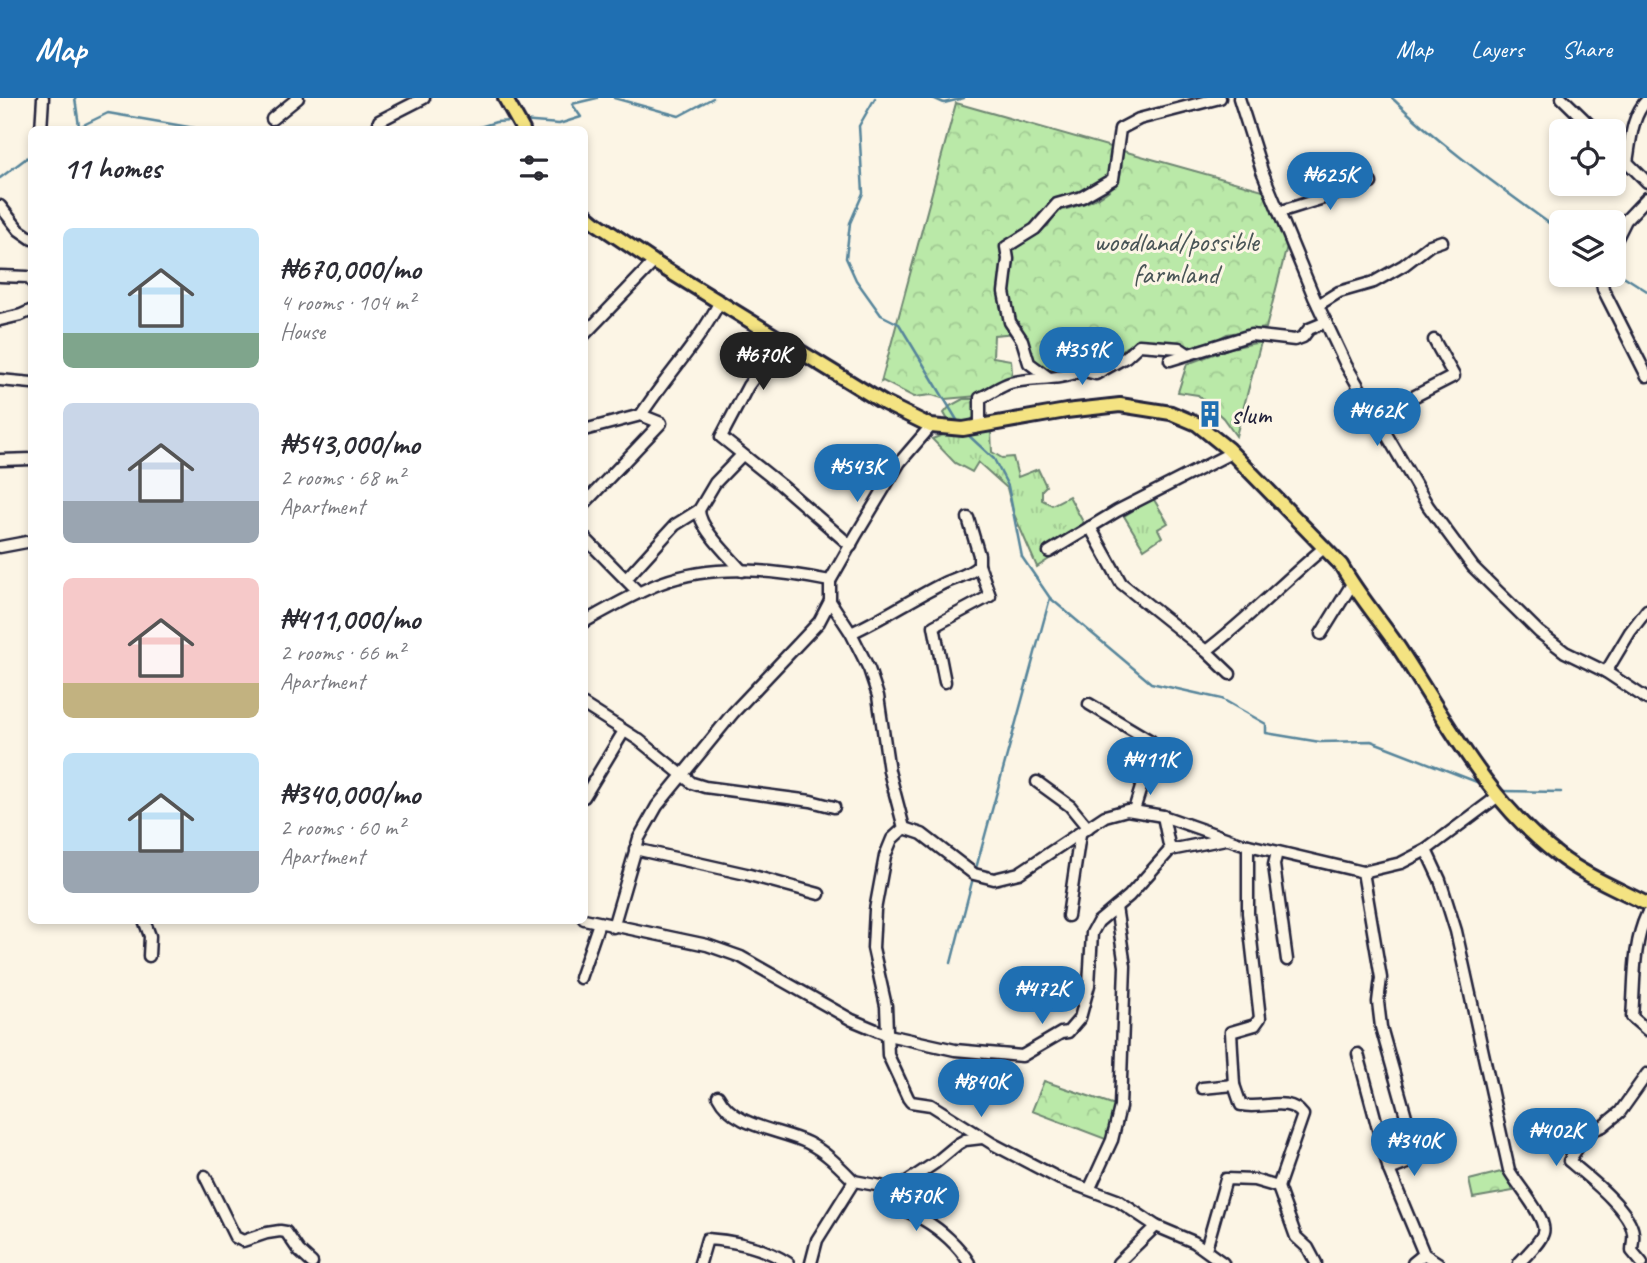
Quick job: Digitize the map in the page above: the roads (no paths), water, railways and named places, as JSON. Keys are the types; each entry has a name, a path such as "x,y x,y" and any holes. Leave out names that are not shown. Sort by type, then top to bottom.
{"main road":[{"path":"505,98 521,126"},
{"path":"588,216 654,262 884,403 931,426 963,429 1066,411 1120,405 1171,413 1197,424 1231,453 1341,565 1497,797 1570,864 1647,904"}],"street":[{"path":"41,126 43,98"},
{"path":"272,119 298,98"},
{"path":"379,121 424,98"},
{"path":"1048,376 1029,363 1022,340 1010,322 1004,292 1008,259 1006,247 1035,229 1057,204 1082,197 1113,179 1120,129 1139,119 1220,98"},
{"path":"1239,98 1262,171 1318,305 1346,365 1428,506 1473,567 1539,632 1565,652 1606,672 1647,699"},
{"path":"1562,98 1584,119"},
{"path":"1647,100 1635,118 1627,162 1647,182"},
{"path":"1279,212 1371,183"},
{"path":"1626,220 1647,198"},
{"path":"0,206 19,230 28,236"},
{"path":"1318,305 1339,292 1374,282 1404,265 1430,245 1442,241"},
{"path":"588,331 654,262"},
{"path":"0,276 28,277"},
{"path":"1603,287 1647,376"},
{"path":"641,415 658,388 704,331 720,302"},
{"path":"0,320 28,312"},
{"path":"1170,360 1251,335 1295,340 1303,337 1309,329 1326,322"},
{"path":"782,340 748,386 721,434 723,440 782,485 851,546"},
{"path":"1376,416 1454,376 1434,340"},
{"path":"1081,370 1087,344"},
{"path":"980,426 980,398 1009,384 1048,376 1070,376 1081,370 1096,374 1126,357 1139,345 1178,348 1188,354"},
{"path":"0,380 28,383"},
{"path":"588,429 641,415 661,423 588,500"},
{"path":"613,926 639,838 657,806 733,713 819,622 830,601 830,582 900,463 931,426"},
{"path":"1049,552 1139,499 1231,453"},
{"path":"626,579 674,525 699,510 715,482 742,455"},
{"path":"0,460 28,459"},
{"path":"699,510 699,516 710,533 742,571"},
{"path":"945,682 933,626 990,596 979,565 979,555 968,518"},
{"path":"1090,527 1121,583 1206,651 1230,674"},
{"path":"588,541 639,593"},
{"path":"0,547 28,542"},
{"path":"1206,651 1230,633 1282,583 1325,547"},
{"path":"851,633 941,584 975,570 979,565"},
{"path":"588,620 639,593 706,572 786,572 830,582"},
{"path":"1321,634 1352,584"},
{"path":"830,601 851,633 869,669 878,696 890,771 904,828"},
{"path":"1606,672 1647,610"},
{"path":"1089,704 1151,741 1153,749 1134,810"},
{"path":"588,708 639,740 692,783 834,807"},
{"path":"588,790 624,732"},
{"path":"1037,782 1078,814 1084,831 1069,916"},
{"path":"904,828 922,834 974,874 994,879 1020,873 1118,811 1134,810 1163,816 1248,845 1363,872 1401,863 1426,850 1497,797"},
{"path":"1163,816 1170,850"},
{"path":"904,828 891,839 885,856 875,910 873,948 882,983 891,1064 911,1102 931,1105 983,1139 1060,1179 1117,1200 1156,1226 1206,1249 1223,1263"},
{"path":"588,920 707,945 741,957 852,1020 888,1035 955,1050 1026,1055 1068,1031 1080,1018 1088,985 1093,933 1098,922 1150,875 1170,850 1226,839"},
{"path":"1248,845 1248,914 1259,1018 1255,1025 1231,1032 1234,1085 1241,1105 1250,1107 1279,1103 1294,1106 1303,1115 1278,1187 1296,1237 1308,1248 1317,1263"},
{"path":"635,849 746,874 818,894"},
{"path":"1426,850 1440,880 1456,931 1509,1170 1543,1221 1543,1235 1519,1263"},
{"path":"1277,852 1274,865 1287,960"},
{"path":"1363,872 1381,978 1378,1010 1418,1159 1390,1170"},
{"path":"1090,1188 1112,1140 1120,1107 1125,967 1116,907"},
{"path":"1647,914 1640,929 1637,947 1632,1017 1647,1030"},
{"path":"580,978 599,923"},
{"path":"146,924 150,936 149,956"},
{"path":"1358,1054 1390,1170 1424,1254 1438,1263"},
{"path":"1642,1263 1632,1251 1633,1232 1628,1218 1594,1182 1569,1161 1588,1132 1603,1126 1620,1112 1647,1074"},
{"path":"1202,1088 1234,1085"},
{"path":"718,1096 727,1108 754,1124 808,1143 825,1154 854,1181 881,1186 890,1193 898,1208 923,1219 959,1249 969,1263"},
{"path":"890,1193 958,1144 962,1139 958,1123"},
{"path":"958,1144 975,1138 983,1139"},
{"path":"205,1176 235,1237 243,1241 267,1233 286,1232 299,1251 312,1263"},
{"path":"1206,1249 1226,1179 1254,1180 1278,1187"},
{"path":"811,1263 817,1240 854,1181"},
{"path":"1118,1263 1156,1226"},
{"path":"699,1263 707,1240 726,1240 751,1246 775,1254 788,1263"},
{"path":"1413,1263 1424,1254"}],"waterway":[{"path":"75,98 79,126"},
{"path":"521,121 559,124 581,117 572,104 597,98"},
{"path":"614,98 679,116 713,98"},
{"path":"875,98 859,126 863,193 850,223 846,258 856,280 881,315 899,324 960,425"},
{"path":"933,98 944,103 964,98"},
{"path":"1392,98 1453,151 1549,223"},
{"path":"81,126 108,113 183,126"},
{"path":"483,126 511,121"},
{"path":"0,178 28,157"},
{"path":"1626,278 1647,291"},
{"path":"966,433 994,459 1008,486 1022,557 1050,598 1151,683 1222,699 1266,724 1266,733 1320,742 1371,741 1482,784"},
{"path":"975,872 1050,598"},
{"path":"1501,791 1561,792"},
{"path":"951,963 973,878"}],"place":[{"name":"slum","path":"1210,414"}],"park label":[{"name":"woodland/possible farmland","path":"1176,257"}]}
